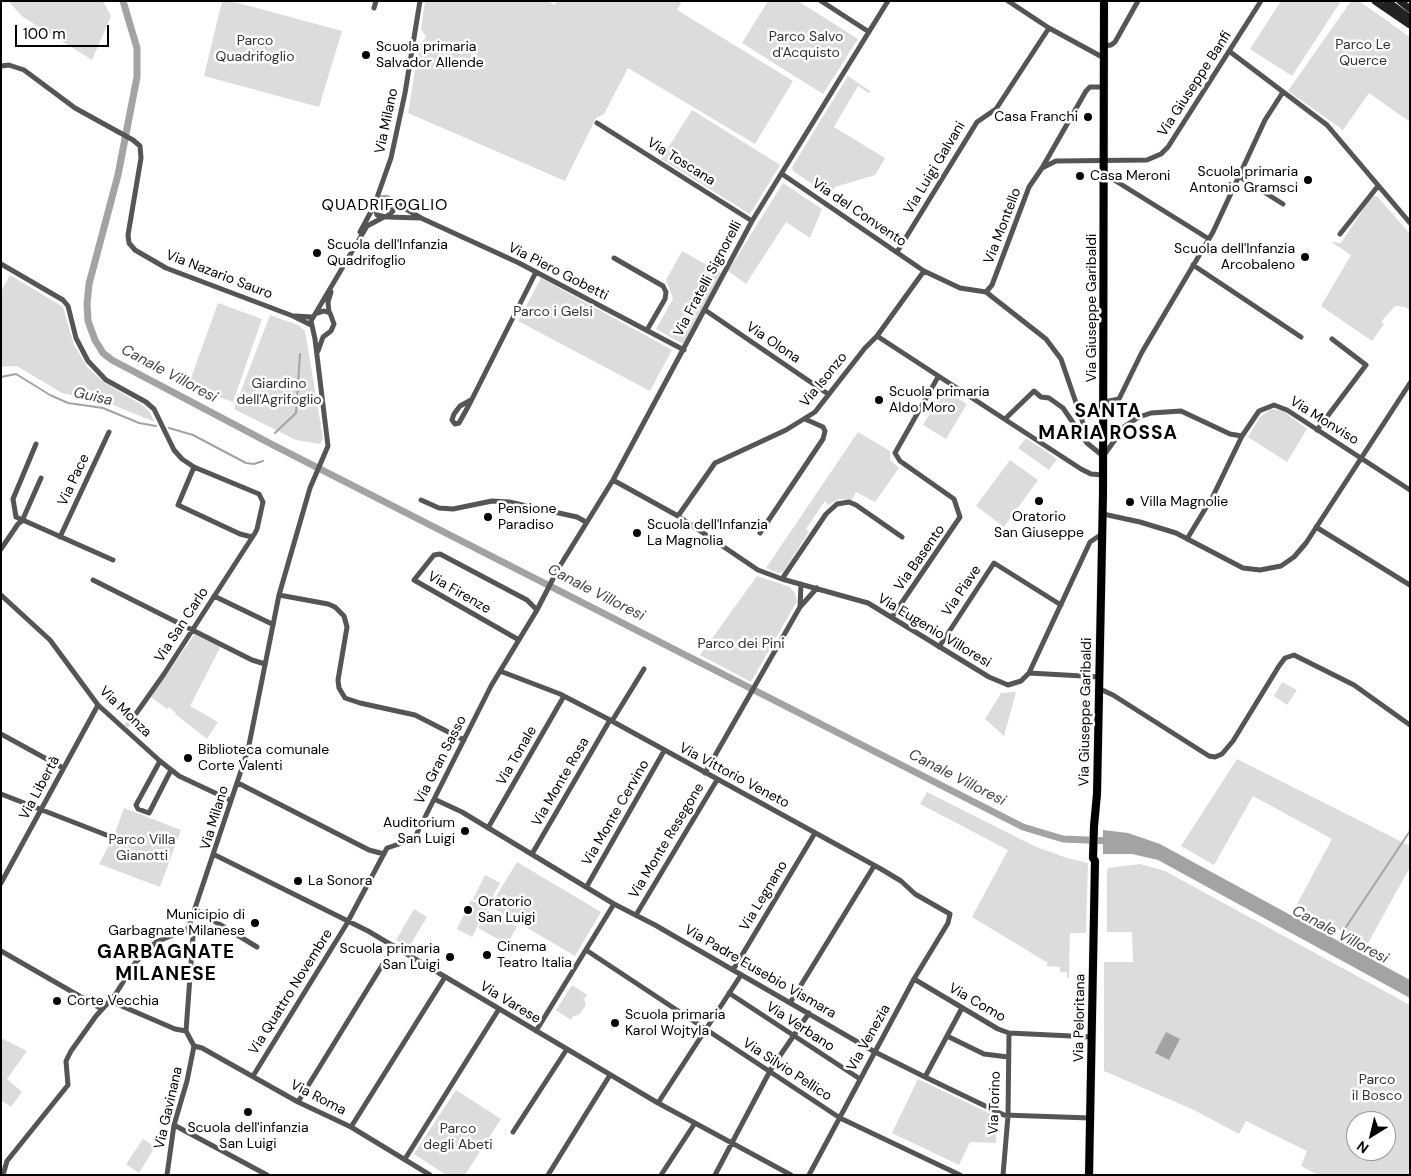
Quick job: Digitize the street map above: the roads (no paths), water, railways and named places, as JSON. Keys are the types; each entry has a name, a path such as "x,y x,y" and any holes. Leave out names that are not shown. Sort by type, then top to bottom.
{"main road":[{"name":"Via Giuseppe Garibaldi","path":"1096,827 1104,456 1104,1"},
{"path":"1375,1 1410,26"},
{"path":"1387,1 1410,18"},
{"path":"1400,1 1410,9"},
{"name":"Via Peloritana","path":"1089,1175 1095,861 1098,858 1096,827"}],"street":[{"path":"374,8 376,1"},
{"name":"Via Milano","path":"355,245 382,186 397,133 420,1"},
{"path":"821,1 869,32"},
{"name":"Via Fratelli Signorelli","path":"544,596 556,572 613,480 752,221 888,1"},
{"path":"1008,1 1049,28 1104,58"},
{"path":"1104,46 1115,42 1138,1"},
{"name":"Via Giuseppe Banfi","path":"1104,160 1147,160 1164,151 1261,1"},
{"name":"Via Luigi Galvani","path":"897,252 977,122 996,109 1049,28"},
{"path":"1229,52 1328,125 1410,224"},
{"name":"Via Nazario Sauro","path":"1,66 9,65 24,70 69,104 133,140 142,152 128,235 133,248 166,268 293,316 312,328"},
{"name":"Via Montello","path":"986,292 994,279 1029,187 1086,91 1090,88 1104,88"},
{"path":"1104,402 1119,399 1142,352 1209,239 1240,177 1265,120 1283,92"},
{"name":"Via Toscana","path":"597,123 752,221"},
{"path":"1042,168 1056,162 1104,160"},
{"name":"Via del Convento","path":"782,174 924,270 960,288 986,292"},
{"path":"1240,177 1283,204"},
{"path":"1111,178 1209,239"},
{"name":"Via Milano","path":"382,186 383,197"},
{"path":"1340,234 1378,186"},
{"path":"383,197 392,202 393,211 386,217 375,212 375,204 383,197"},
{"name":"Via Piero Gobetti","path":"392,202 421,218 536,272 684,350"},
{"name":"Via Milano","path":"313,316 370,223 386,217"},
{"name":"Via Piero Gobetti","path":"386,217 421,218"},
{"path":"614,258 663,286 666,292 665,299 647,330"},
{"path":"1,264 62,300 68,306 76,338 88,361 106,380 146,402 154,409 174,450 182,459 194,467 178,505 240,534 252,537"},
{"path":"1192,265 1301,337"},
{"name":"Via Isonzo","path":"678,516 716,463 805,419 815,412 864,348 877,336 924,270"},
{"path":"471,400 454,414 452,420 456,425 459,423 471,400 536,272"},
{"name":"Via Milano","path":"330,314 328,302 334,283"},
{"path":"986,292 1046,339 1057,351 1084,426"},
{"name":"Via Olona","path":"705,310 828,394"},
{"path":"324,311 330,314 334,324 331,331 326,334 320,334 312,328 313,316 324,311"},
{"name":"Via Nazario Sauro","path":"293,316 313,316"},
{"name":"Via Milano","path":"188,929 215,856 230,800 238,783 254,730 272,624 312,482 324,458 328,436 312,328"},
{"name":"Via Milano","path":"317,357 321,340 326,334"},
{"path":"877,336 1080,469 1090,474 1103,475"},
{"path":"1318,430 1366,365 1332,339"},
{"name":"Via Basento","path":"892,617 960,517 954,499 900,461 895,450 939,378"},
{"path":"1103,514 1149,524 1187,539 1242,568 1265,570 1281,566 1294,557 1316,527 1410,383"},
{"path":"1005,419 1034,390 1041,397 1049,398 1063,408 1085,442 1104,456 1128,423 1139,417 1158,412 1176,411 1187,413 1227,432 1242,436 1215,492 1187,539"},
{"name":"Via Monviso","path":"1242,436 1259,411 1274,405 1287,410 1410,490"},
{"path":"760,533 823,439 825,432 823,426 805,419"},
{"name":"Via Pace","path":"60,537 109,432"},
{"path":"36,444 12,501 16,517 113,560"},
{"name":"Via San Carlo","path":"133,718 257,529 262,502 260,494 194,467"},
{"path":"1,549 22,521 42,478"},
{"name":"Via Eugenio Villoresi","path":"613,480 678,516 758,570 782,579 868,603 1000,684 1021,682 1030,673"},
{"path":"421,500 439,508 453,509 492,501 504,501 577,517 586,522"},
{"path":"782,579 826,514 837,504 843,502 856,505 902,537"},
{"path":"1316,527 1410,585"},
{"path":"240,534 248,543"},
{"path":"1100,676 1030,673 1090,542 1102,534"},
{"name":"Via Firenze","path":"519,640 414,580 434,555 440,554 527,600 537,610"},
{"name":"Via Piave","path":"939,647 994,563 1061,605"},
{"path":"93,580 252,660 265,664"},
{"path":"800,607 801,584"},
{"path":"705,773 800,607 817,588"},
{"name":"Via Monza","path":"1,595 50,640 98,705 126,727 160,761 171,770 230,800"},
{"path":"280,595 328,604 336,607 344,616 347,627 338,680 339,688 345,698 360,704 409,713 464,740"},
{"path":"214,596 272,624"},
{"name":"Via Gran Sasso","path":"348,920 378,862 390,846 412,841 500,671 544,596"},
{"path":"1100,688 1209,756 1215,757 1222,754 1233,741 1285,658 1294,655 1354,685 1410,725"},
{"name":"Via Monte Rosa","path":"532,854 644,669"},
{"name":"Via Vittorio Veneto","path":"500,671 564,696 611,721 901,881 915,894 950,914"},
{"name":"Via Tonale","path":"488,828 564,696"},
{"name":"Via Libertà","path":"1,883 98,705"},
{"path":"1,734 63,768"},
{"name":"Via Monte Cervino","path":"587,886 664,751"},
{"path":"160,761 136,805 138,809 149,812 171,770"},
{"name":"Via Monte Resegone","path":"636,915 717,780"},
{"path":"238,783 369,850 384,854"},
{"path":"1,794 109,836"},
{"name":"Via Padre Eusebio Vismara","path":"434,799 462,812 614,904 875,1052 925,1078 1008,1116 1090,1118"},
{"name":"Via Legnano","path":"733,970 815,833"},
{"path":"369,850 378,862"},
{"name":"Via Varese","path":"215,856 348,920 658,1103 790,1175"},
{"path":"790,1003 874,866"},
{"path":"536,1031 614,904"},
{"path":"196,910 257,947"},
{"name":"Via Venezia","path":"809,1175 914,979 948,923 950,914"},
{"name":"Via Quattro Novembre","path":"253,1076 348,920"},
{"path":"3,1175 7,1161 68,1085 66,1058 147,949 156,942 188,929 193,936 186,1031 194,1046"},
{"path":"298,1102 394,946"},
{"name":"Via Silvio Pellico","path":"586,950 840,1118 960,1175"},
{"path":"1,951 102,1009"},
{"path":"658,1103 740,975"},
{"path":"351,1127 444,977"},
{"name":"Via Como","path":"914,979 1008,1033 1092,1037"},
{"name":"Via Verbano","path":"729,993 860,1079"},
{"path":"110,1001 174,1029 186,1031"},
{"path":"925,1078 962,1008"},
{"path":"405,1159 499,1009"},
{"path":"715,1175 769,1071 809,1014"},
{"name":"Via Torino","path":"1004,1175 1008,1116 1008,1033"},
{"path":"947,1036 984,1054 1008,1057"},
{"name":"Via Roma","path":"194,1046 202,1048 298,1102 351,1127 430,1175"},
{"name":"Via Gavinana","path":"167,1175 174,1125 187,1081 194,1046"},
{"path":"513,1132 567,1049"},
{"path":"548,1175 610,1075"},
{"path":"661,1175 695,1123"},
{"path":"174,1125 268,1175"}],"waterway":[{"name":"Canale Villoresi","path":"123,1 137,48 137,77 118,175 89,284 87,304 88,321 95,340 103,353 112,360 275,446 1023,827 1063,839 1110,841"},
{"name":"Guisa","path":"275,433 296,413 300,354"},
{"name":"Guisa","path":"1,377 16,374 50,395 68,403 103,408 139,423 156,426"},
{"name":"Guisa","path":"169,428 193,435 246,463 254,464 263,461"},
{"path":"1342,933 1410,831"}],"tunnel":[{"path":"126,726 133,718"}],"place":[{"name":"Scuola primaria Salvador Allende","path":"366,55"},
{"name":"Casa Franchi","path":"1088,117"},
{"name":"Casa Meroni","path":"1080,176"},
{"name":"Scuola primaria Antonio Gramsci","path":"1308,180"},
{"name":"Scuola dell'Infanzia Quadrifoglio","path":"317,253"},
{"name":"Scuola dell'Infanzia Arcobaleno","path":"1305,257"},
{"name":"Scuola primaria Aldo Moro","path":"879,400"},
{"name":"Oratorio San Giuseppe","path":"1039,501"},
{"name":"Villa Magnolie","path":"1130,502"},
{"name":"Pensione Paradiso","path":"488,517"},
{"name":"Scuola dell'Infanzia La Magnolia","path":"637,533"},
{"name":"Biblioteca comunale Corte Valenti","path":"188,758"},
{"name":"Auditorium San Luigi","path":"465,831"},
{"name":"La Sonora","path":"298,881"},
{"name":"Oratorio San Luigi","path":"468,910"},
{"name":"Municipio di Garbagnate Milanese","path":"255,923"},
{"name":"Cinema Teatro Italia","path":"487,955"},
{"name":"Scuola primaria San Luigi","path":"450,957"},
{"name":"Corte Vecchia","path":"57,1001"},
{"name":"Scuola primaria Karol Wojtyla","path":"615,1023"},
{"name":"Scuola dell'infanzia San Luigi","path":"248,1112"}],"district":[{"name":"QUADRIFOGLIO","path":"385,206"},
{"name":"SANTA MARIA ROSSA","path":"1108,423"},
{"name":"GARBAGNATE MILANESE","path":"166,964"}],"park label":[{"name":"Parco Salvo d'Acquisto","path":"806,46"},
{"name":"Parco Quadrifoglio","path":"255,49"},
{"name":"Parco Le Querce","path":"1363,54"},
{"name":"Parco i Gelsi","path":"553,312"},
{"name":"Giardino dell'Agrifoglio","path":"279,392"},
{"name":"Parco dei Pini","path":"741,644"},
{"name":"Parco Villa Gianotti","path":"142,848"},
{"name":"Parco il Bosco","path":"1377,1088"},
{"name":"Parco degli Abeti","path":"458,1138"}]}
